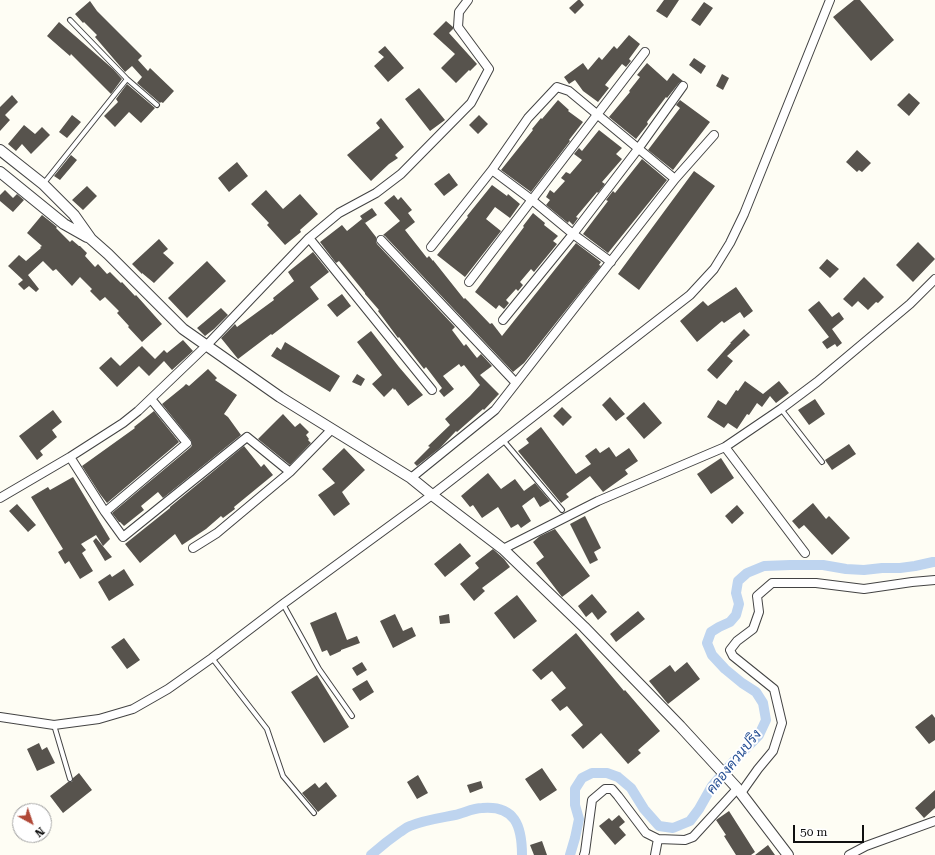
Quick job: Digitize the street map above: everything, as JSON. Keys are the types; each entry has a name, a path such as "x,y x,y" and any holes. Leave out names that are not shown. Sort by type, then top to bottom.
{"street":[{"path":"0,498 124,423 207,345 309,238 339,213 376,193 401,174 471,102 490,69 458,27 459,12 468,0"},
{"path":"0,717 54,725 99,719 133,709 168,689 432,495 690,295 714,269 730,243 744,214 830,0"},
{"path":"469,282 645,52"},
{"path":"503,320 573,234 638,149 683,86"},
{"path":"431,247 492,170 528,118 557,87 569,91 675,179"},
{"path":"411,478 495,410 675,179 714,135"},
{"path":"0,150 43,184 74,215 91,239"},
{"path":"492,170 611,262"},
{"path":"0,172 64,224 91,239 183,329 280,397 411,478 503,549 584,627 680,726 738,790 788,855"},
{"path":"309,238 432,390"},
{"path":"381,240 516,383"},
{"path":"503,549 598,501 725,447 781,409 817,382 910,304 935,279"},
{"path":"105,512 187,444 151,399"},
{"path":"193,548 218,533 290,472 332,428"},
{"path":"70,457 123,537 247,437 290,472"},
{"path":"725,447 805,553"},
{"path":"584,855 592,800 605,789 612,789 646,833 658,839 685,840 693,837 758,769 773,751 782,723 774,689 733,656 730,650 737,641 754,629 759,612 757,596 772,583 816,583 864,589 935,580"},
{"path":"849,855 866,846 935,821"},
{"path":"655,855 658,839"}],"lane":[{"path":"70,20 127,79 157,105"},
{"path":"43,184 127,79"},
{"path":"781,409 822,462"},
{"path":"503,440 562,510"},
{"path":"283,604 319,669 352,716"},
{"path":"212,658 267,730 283,776 314,813"},
{"path":"54,725 70,779"}],"building":[{"path":"580,0 584,5 575,14 569,8"},
{"path":"664,0 679,0 667,18 656,11"},
{"path":"854,0 860,0 894,40 871,61 833,17"},
{"path":"90,1 97,11 142,56 138,60 148,71 150,68 174,91 163,103 160,103 137,83 142,77 132,66 125,72 95,37 97,35 75,14"},
{"path":"704,2 713,8 700,26 691,20"},
{"path":"446,21 453,27 449,33 477,64 456,83 441,68 455,54 433,34"},
{"path":"59,22 113,69 122,79 111,94 71,54 70,56 47,36"},
{"path":"629,35 640,44 629,59 631,61 626,67 622,64 605,85 609,88 598,102 583,91 575,80 569,84 564,77 583,63 588,70 599,57 602,60 614,46 617,49"},
{"path":"385,46 404,68 388,82 374,66 384,57 378,52"},
{"path":"694,58 706,66 701,74 689,65"},
{"path":"647,63 667,81 673,73 683,81 679,83 667,98 666,97 636,139 609,117 630,92 629,91 640,77 637,75"},
{"path":"722,74 729,78 723,90 716,86"},
{"path":"127,84 155,108 141,123 129,112 115,127 104,116 118,102 116,99"},
{"path":"419,88 445,120 430,131 405,99"},
{"path":"909,93 920,103 909,116 897,105"},
{"path":"12,95 18,102 5,115 10,120 0,131 0,107"},
{"path":"558,100 569,110 568,111 583,122 531,192 501,170 533,130 532,129"},
{"path":"680,100 710,122 673,170 648,150 680,108 676,105"},
{"path":"72,115 81,122 67,138 59,132"},
{"path":"479,115 488,124 478,134 469,125"},
{"path":"381,118 404,147 395,155 398,158 389,164 371,181 347,155 380,128 376,123"},
{"path":"24,125 35,134 42,127 50,135 31,154 22,144 16,151 8,144"},
{"path":"599,130 622,148 616,154 622,159 602,182 605,184 598,193 597,192 576,217 578,218 573,225 569,221 568,223 546,205 550,200 546,197 550,190 554,193 565,181 561,178 566,172 570,174 582,160 574,154 579,148 582,151"},
{"path":"857,150 871,163 862,172 859,170 857,172 846,162"},
{"path":"71,155 77,160 60,180 54,176"},
{"path":"642,159 667,180 608,253 583,234 608,201 606,200 613,191 615,193"},
{"path":"237,162 248,176 229,192 218,178"},
{"path":"694,171 715,186 639,290 618,274"},
{"path":"449,173 458,185 444,196 434,184"},
{"path":"492,185 507,196 508,194 520,204 510,218 495,207 486,219 501,231 465,277 437,255"},
{"path":"87,186 97,196 83,210 72,200"},
{"path":"5,190 13,198 17,194 24,200 13,212 0,201 0,195"},
{"path":"266,190 283,209 300,194 318,214 300,230 301,232 285,245 267,225 269,223 251,204"},
{"path":"394,195 398,200 401,197 412,210 408,213 415,222 405,230 427,258 429,256 433,260 464,299 465,298 490,324 492,323 502,336 576,243 601,262 599,265 601,266 524,363 513,372 383,235 400,221 384,203"},
{"path":"372,208 377,215 365,223 360,216"},
{"path":"533,213 545,223 544,225 558,236 553,241 557,244 534,272 531,269 520,282 523,285 518,291 516,289 506,300 509,303 504,309 499,305 496,309 475,292"},
{"path":"42,215 57,227 56,228 70,242 72,240 80,246 87,253 85,256 95,267 98,264 107,274 110,272 121,283 122,282 162,324 142,342 117,313 119,311 105,297 100,301 90,291 92,289 80,277 72,286 56,269 53,271 43,261 28,275 39,289 36,292 29,286 24,290 18,284 23,280 8,266 19,255 26,261 41,248 40,247 42,246 27,233"},
{"path":"362,219 376,237 377,244 455,327 452,330 464,346 466,344 477,358 481,354 492,366 480,375 499,394 484,410 483,409 457,432 456,431 440,448 417,466 414,463 430,447 428,446 450,425 445,419 480,385 464,365 461,367 459,364 443,376 454,389 444,397 439,391 442,388 426,367 424,369 399,337 398,338 378,311 379,310 339,261 336,263 320,242 342,225 347,231"},
{"path":"159,239 168,249 163,253 174,263 154,283 132,264"},
{"path":"918,242 935,259 913,282 896,265"},
{"path":"313,252 329,272 310,287 319,299 238,359 221,338 235,324 237,327 274,300 273,298 294,281 288,272"},
{"path":"827,259 839,269 830,278 819,268"},
{"path":"207,261 226,281 187,318 168,298"},
{"path":"864,277 884,297 868,310 858,301 852,307 843,299"},
{"path":"736,287 753,311 744,318 740,312 724,323 722,321 697,342 680,321 703,301 708,306"},
{"path":"342,294 351,306 337,317 327,305"},
{"path":"819,301 832,317 839,312 844,319 832,329 842,343 837,347 835,344 827,349 822,342 829,337 808,310"},
{"path":"221,308 228,315 205,336 197,328"},
{"path":"744,329 750,335 727,356 733,361 717,379 707,370"},
{"path":"371,331 423,395 408,406 395,389 394,390 393,388 384,397 372,384 382,375 357,342"},
{"path":"183,340 193,351 172,370 164,361 149,376 139,366 117,387 99,368 111,357 120,366 142,346 155,359 164,350 167,353"},
{"path":"285,342 340,376 330,392 271,356 277,347 281,350"},
{"path":"208,369 217,378 215,380 237,395 224,414 228,417 241,435 163,498 158,492 141,506 144,510 124,526 112,513 192,445 191,440 162,404 186,384 189,386"},
{"path":"357,374 365,379 361,386 352,382"},
{"path":"745,381 763,394 779,381 789,393 776,403 770,396 762,407 757,403 749,415 747,414 737,429 728,423 724,428 707,417 718,400 726,405 736,390 738,391"},
{"path":"610,397 625,414 616,421 602,405"},
{"path":"815,399 825,414 809,425 798,410"},
{"path":"644,402 662,423 644,439 626,418"},
{"path":"562,407 572,417 563,426 553,416"},
{"path":"53,410 62,422 52,430 57,437 40,451 43,455 37,460 19,436"},
{"path":"154,411 179,442 107,503 82,466 135,428 134,427"},
{"path":"283,414 295,427 300,423 309,432 306,435 311,443 290,465 258,439"},
{"path":"541,427 576,474 591,464 585,456 596,448 600,453 609,447 616,457 629,448 638,461 625,470 628,474 603,492 590,476 566,494 569,497 561,503 518,451 529,443 526,439"},
{"path":"849,444 856,454 832,470 825,460"},
{"path":"244,446 261,467 264,464 273,475 223,518 221,516 206,529 182,545 175,534 140,563 125,544"},
{"path":"344,448 365,470 342,492 350,504 334,516 318,495 335,483 322,469"},
{"path":"721,458 734,478 711,494 697,474"},
{"path":"488,473 501,489 515,479 524,491 535,483 550,501 540,507 534,497 522,506 531,521 521,528 518,524 511,528 498,507 482,518 473,505 470,507 461,496"},
{"path":"73,477 110,539 103,546 96,535 81,544 86,550 82,553 93,571 80,579 69,561 65,564 58,552 63,549 31,497 48,487 50,490"},
{"path":"813,503 826,519 829,516 850,538 832,555 804,525 799,529 792,521"},
{"path":"17,504 36,525 28,532 9,511"},
{"path":"737,505 744,513 732,524 725,516"},
{"path":"585,516 601,548 594,552 598,560 590,564 570,524"},
{"path":"555,529 590,576 562,597 536,563 544,557 533,542 540,536"},
{"path":"96,538 112,557 105,561 93,541"},
{"path":"460,543 471,556 445,577 434,564"},
{"path":"493,549 510,567 482,588 485,591 474,601 460,584 479,568 475,563"},
{"path":"124,569 134,585 109,601 98,582 110,574 112,577"},
{"path":"592,594 607,612 598,620 592,612 586,617 578,606"},
{"path":"517,595 537,621 514,639 494,613"},
{"path":"638,611 645,619 616,642 610,634"},
{"path":"336,612 347,640 357,636 360,643 330,656 327,650 322,652 310,623"},
{"path":"395,614 403,631 412,627 416,636 393,648 380,621"},
{"path":"449,614 450,623 440,624 439,616"},
{"path":"576,633 624,691 625,690 660,731 638,750 641,753 628,764 601,733 583,749 571,735 583,725 567,706 560,711 551,700 566,688 552,671 541,680 532,670"},
{"path":"124,638 140,660 127,669 111,647"},
{"path":"362,662 367,670 357,676 352,668"},
{"path":"687,662 700,679 668,704 649,681 670,665 675,672"},
{"path":"317,675 349,727 324,743 291,692"},
{"path":"367,680 374,692 360,701 352,689"},
{"path":"932,714 935,718 935,740 929,744 915,727"},
{"path":"39,743 42,750 47,747 55,763 37,771 27,749"},
{"path":"542,768 557,790 540,801 525,779"},
{"path":"79,773 92,790 63,813 50,796 68,782 72,782 73,778"},
{"path":"418,775 428,793 417,799 407,782"},
{"path":"481,781 483,788 470,793 467,785"},
{"path":"326,782 337,796 318,812 302,793 315,783 319,788"},
{"path":"935,790 935,808 924,818 915,808"},
{"path":"729,811 755,852 751,855 736,855 724,836 726,835 716,820"},
{"path":"619,815 625,822 619,827 626,835 615,845 599,826 609,818 612,821"},
{"path":"542,841 547,855 534,855 530,845"},
{"path":"768,845 775,855 755,855"}],"waterway":[{"name":"คลองควนปริง","path":"570,855 579,819 575,805 575,789 582,778 592,773 607,773 618,777 631,788 644,809 659,826 673,828 690,821 699,809 712,786 759,735 766,720 763,703 756,692 725,669 712,655 707,643 711,632 730,622 736,615 739,604 736,593 738,581 747,573 764,566 823,565 864,570 900,568 935,562"},
{"name":"คลองควนปริง","path":"371,855 400,832 415,824 482,808 493,808 502,810 509,814 518,827 522,845 522,855"}]}
